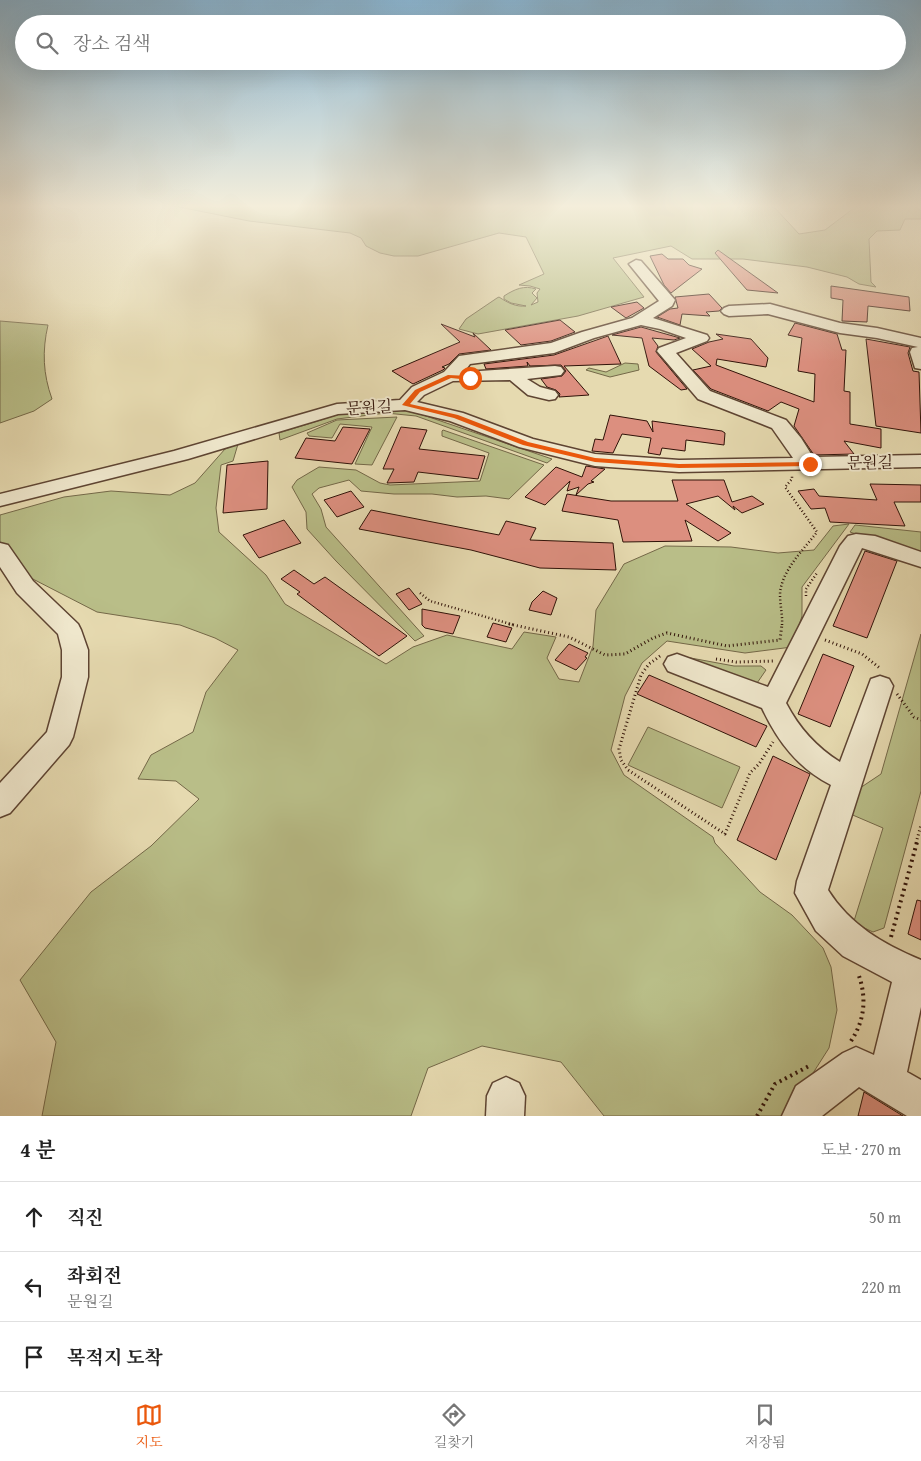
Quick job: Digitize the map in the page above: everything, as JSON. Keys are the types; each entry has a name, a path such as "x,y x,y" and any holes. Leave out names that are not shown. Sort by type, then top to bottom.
{"street":[{"path":"406,405 418,391 450,376 465,360 554,348 588,335 639,321 667,303 667,300 636,264"},
{"path":"729,311 770,309 779,313 840,328 877,333 920,353"},
{"path":"639,321 664,324 701,338 665,352 704,395 780,424 794,442 799,464"},
{"path":"450,376 470,378 515,376 554,371"},
{"path":"515,376 525,387 535,392 549,395"},
{"name":"문원길","path":"0,500 181,455 336,409 406,405 456,417 526,444 595,460 679,466 921,461"},
{"path":"677,664 763,698 771,699 776,697 851,546 856,541 867,541 921,560"},
{"path":"0,550 25,587 69,630 75,650 75,677 59,737 0,804"},
{"path":"880,686 813,880 811,894 828,920 855,944 916,976 886,1081"},
{"path":"771,699 782,722 802,750 824,769 848,780"},
{"path":"801,1116 810,1100 856,1066 921,1102"}],"path":[{"path":"420,593 430,601 519,627 569,637 605,655 625,654 653,638 667,633 727,646 762,644 780,640 783,616 780,588 788,570 817,532 785,487 792,479 799,464"},
{"path":"889,943 921,825"},
{"path":"846,1046 860,1030 864,1002 862,982 854,966"},
{"path":"757,1116 776,1084 815,1063"}],"green space":[{"path":"536,257 617,257 613,258 644,297 578,316 478,334 459,329 466,319 499,297 509,303 515,305 526,306 511,303 504,299 504,296 516,290 527,287 536,289 532,293 537,298 531,305 538,302 537,293 540,289 519,285 544,274"},
{"path":"689,257 870,257 871,282 876,287 859,284 847,277 807,267 743,259 692,259"},
{"path":"0,321 48,325 44,362 52,399 34,411 0,423"},
{"path":"625,363 638,364 639,370 610,377 586,370 589,368 606,372"},
{"path":"403,410 552,459 547,463 416,416 386,413 337,419 280,440 279,433 340,414"},
{"path":"397,417 372,465 355,464 372,427 340,424 332,438 309,436 307,433 337,420"},
{"path":"443,430 544,465 509,499 486,496 457,497 361,491 349,480 319,488 312,494 321,509 326,527 424,636 415,641 307,529 306,512 292,487 297,480 319,467 356,470 380,483 390,485 480,481 489,453 442,436"},
{"path":"238,444 233,461 221,465 216,508 219,532 266,575 285,604 386,664 413,647 447,635 512,649 524,632 556,637 547,658 559,679 579,682 593,646 596,610 624,564 665,546 731,547 778,553 814,550 833,526 849,524 802,587 802,616 792,647 745,653 667,641 642,663 625,696 611,750 624,775 713,837 715,843 760,892 792,915 823,948 831,967 837,1010 829,1048 787,1116 604,1116 561,1062 482,1046 428,1068 411,1116 42,1116 56,1042 20,980 91,892 151,846 199,799 176,781 138,779 151,755 193,732 206,692 238,650 215,638 180,625 97,612 29,577 0,559 0,515 64,497 111,491 170,495 195,483 225,449"},
{"path":"855,525 921,532 921,556 850,532"},
{"path":"921,634 921,791 884,928 873,932 854,921 883,828 848,813 854,792 881,774"},
{"path":"680,656 734,666 761,666 766,670 755,686"},
{"path":"648,727 740,767 722,808 628,765"}],"building":[{"path":"651,257 683,259 689,265 702,269 671,293 664,285"},
{"path":"719,257 728,257 778,293 747,290"},
{"path":"831,286 909,297 910,311 868,306 867,322 842,321 843,300 831,298"},
{"path":"709,294 722,308 719,311 706,312 710,316 682,314 680,325 657,317 670,309 678,308 675,297"},
{"path":"637,302 644,308 626,318 611,307"},
{"path":"560,320 575,332 551,341 521,345 505,330"},
{"path":"795,323 837,334 842,350 846,350 844,391 850,392 850,424 881,429 881,448 844,441 854,454 814,455 794,426 799,409 781,402 768,411 711,389 693,370 711,366 692,349 723,339 716,334 751,339 768,358 766,367 717,359 716,365 814,402 815,374 798,371 802,338 788,335"},
{"path":"441,324 475,337 473,333 491,350 459,354 449,364 442,367 445,368 443,370 413,384 392,371 460,342"},
{"path":"641,327 680,338 674,340 652,338 658,346 656,352 687,389 681,390 649,366 642,338 612,335"},
{"path":"608,336 621,364 564,366 589,395 559,397 560,394 556,390 547,387 541,379 562,376 566,371 561,365 530,366 527,362 528,366 486,369 484,364 554,355"},
{"path":"866,339 910,347 908,353 913,371 919,372 921,433 876,426"},
{"path":"610,415 647,421 653,432 652,421 722,431 725,433 724,445 686,440 685,451 662,448 660,455 648,453 651,438 622,434 613,453 592,451 595,439 603,440"},
{"path":"343,427 370,429 352,464 295,458 306,438 335,441"},
{"path":"401,427 427,430 419,449 485,456 478,479 418,472 414,482 387,483 394,469 383,469"},
{"path":"268,461 267,509 223,513 227,465"},
{"path":"586,466 605,469 591,481 594,482 588,484 576,495 579,487 567,491 570,481 545,505 525,497 556,467 582,477"},
{"path":"672,480 724,480 732,502 752,496 764,504 742,513 733,506 735,510 718,496 686,504 731,533 718,541 685,520 692,541 623,542 618,520 562,511 567,494 611,501 678,501"},
{"path":"870,484 921,485 921,502 894,502 905,526 830,522 825,508 811,509 798,491 814,489 819,496 877,500"},
{"path":"351,491 364,507 337,517 324,500"},
{"path":"371,510 499,535 506,521 536,528 530,540 613,543 616,570 540,568 471,550 359,529"},
{"path":"284,520 301,543 259,558 243,535"},
{"path":"865,551 897,561 867,638 833,626"},
{"path":"294,570 314,584 325,577 407,636 379,656 297,594 300,592 281,579"},
{"path":"409,588 422,604 409,610 396,594"},
{"path":"543,591 557,598 551,615 529,610 532,602"},
{"path":"422,609 460,616 453,634 425,628 422,625"},
{"path":"493,623 512,628 506,642 487,637"},
{"path":"569,644 588,653 585,657 587,658 576,670 555,660"},
{"path":"823,654 854,666 830,727 798,714"},
{"path":"649,675 767,726 756,747 637,694"},
{"path":"773,756 810,774 776,860 737,840"},
{"path":"917,900 921,901 921,940 908,934"},
{"path":"864,1092 903,1116 858,1116"}],"route":[{"path":"470,378 450,376 418,391 406,405 456,417 526,444 595,460 679,466 810,464"}]}
